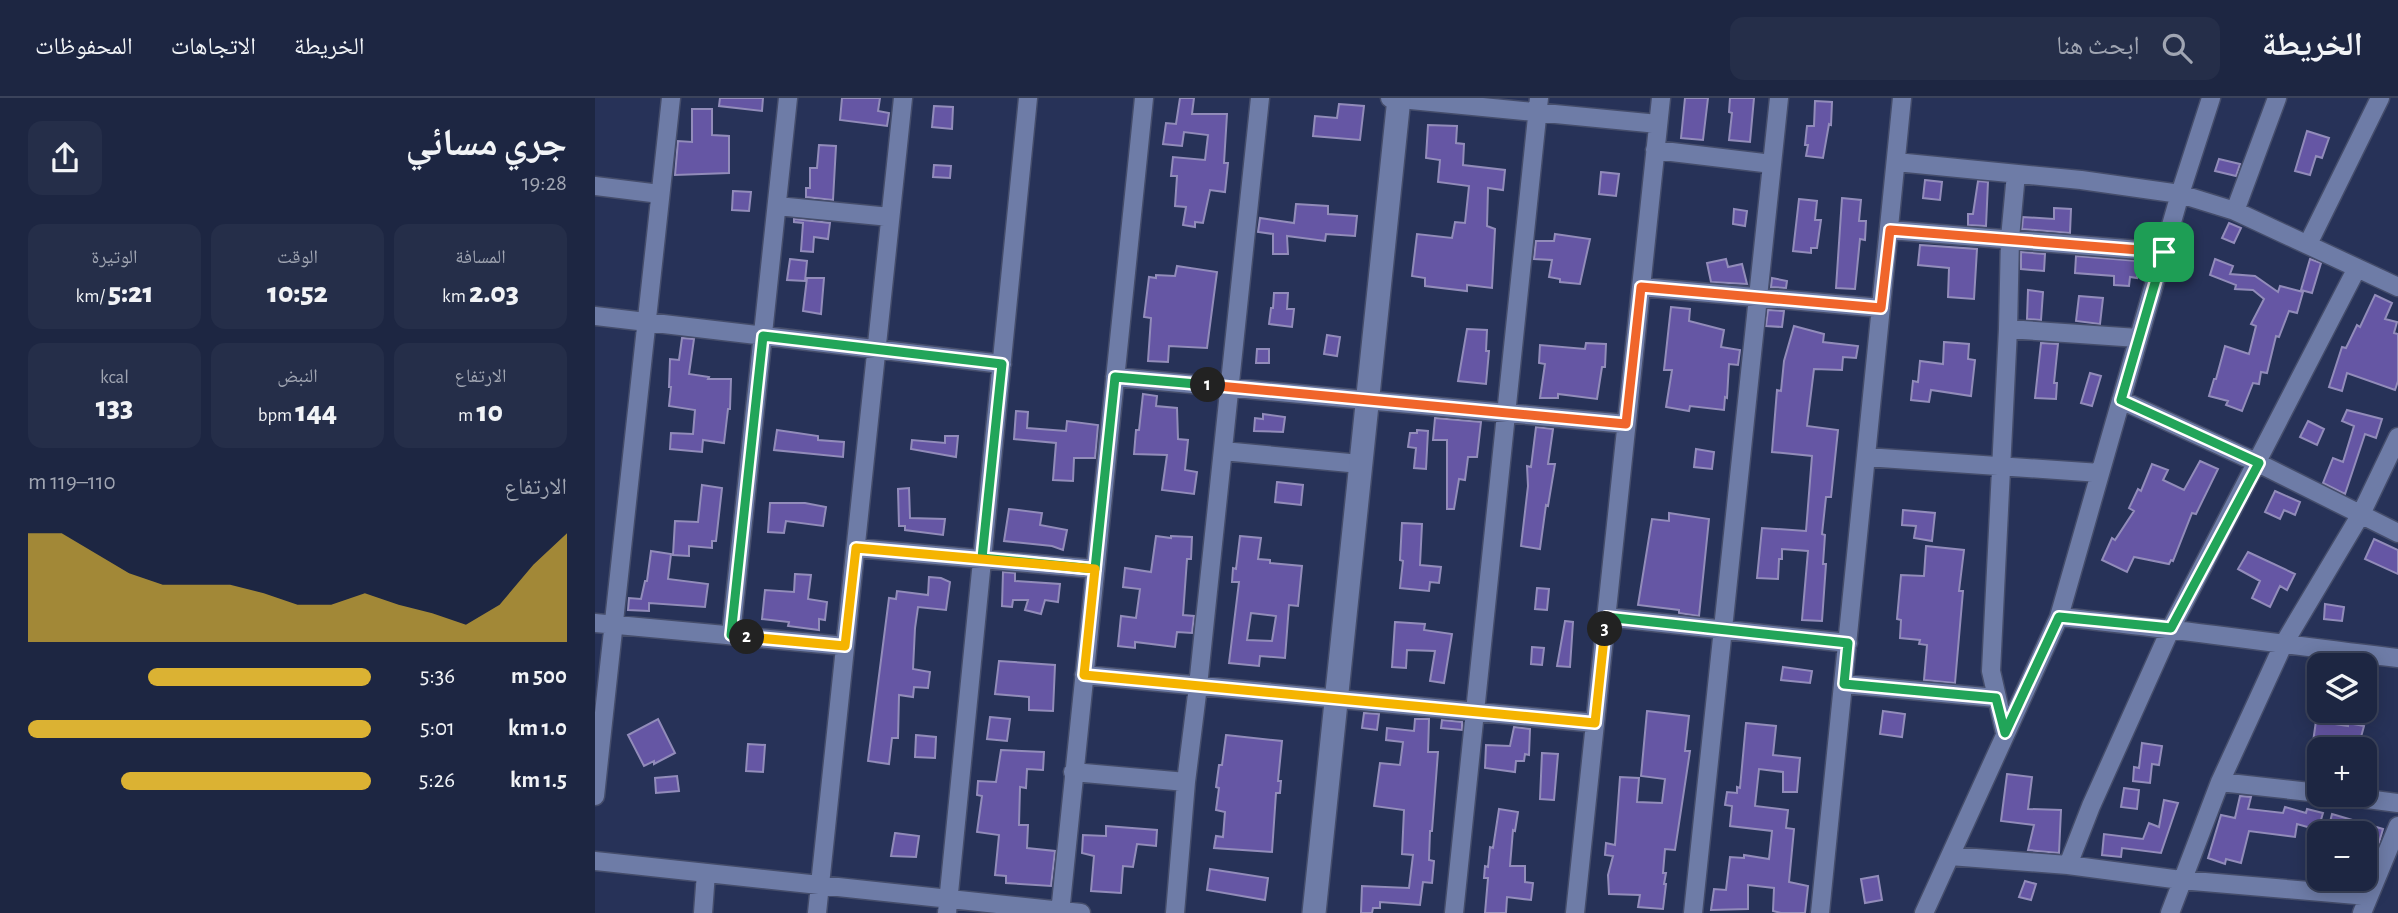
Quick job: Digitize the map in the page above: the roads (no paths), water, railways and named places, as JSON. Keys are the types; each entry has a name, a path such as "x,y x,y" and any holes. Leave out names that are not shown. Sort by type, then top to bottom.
{"street":[{"path":"595,796 604,624 647,321 671,98"},
{"path":"731,635 788,98"},
{"path":"817,913 902,98"},
{"path":"948,906 1028,98"},
{"path":"1060,912 1144,98"},
{"path":"1175,913 1186,782 1260,98"},
{"path":"1314,913 1396,98 1538,105 1658,124"},
{"path":"1575,913 1661,98"},
{"path":"1693,913 1779,98"},
{"path":"1820,913 1902,98"},
{"path":"1924,913 2059,617 2180,194 2211,98"},
{"path":"2235,211 2277,98"},
{"path":"2308,244 2380,98"},
{"path":"1454,913 1538,105"},
{"path":"1655,150 1772,164"},
{"path":"1896,162 2180,194 2235,211 2398,287"},
{"path":"2005,733 1991,671 2010,238 2016,174"},
{"path":"595,186 660,194"},
{"path":"776,206 890,217"},
{"path":"1890,230 2164,252"},
{"path":"2068,866 2091,806 2171,628 2259,463 2357,268"},
{"path":"1641,287 1881,308"},
{"path":"595,316 1002,364"},
{"path":"2008,329 2138,338"},
{"path":"1115,377 1626,424"},
{"path":"2121,400 2259,463 2398,533"},
{"path":"2170,913 2220,782 2283,645 2361,514 2398,437"},
{"path":"1223,451 1360,464"},
{"path":"1866,457 2100,473"},
{"path":"856,548 1095,569"},
{"path":"1606,617 1848,643"},
{"path":"2059,617 2171,628 2283,645 2398,658"},
{"path":"604,624 845,646"},
{"path":"1084,675 1595,723"},
{"path":"1844,684 1996,698"},
{"path":"1073,772 1186,782"},
{"path":"2220,782 2307,792"},
{"path":"2377,800 2398,803"},
{"path":"1950,856 2068,866 2365,904 2398,826"},
{"path":"595,861 819,886 948,906 1080,913"},
{"path":"703,913 706,873"}]}
